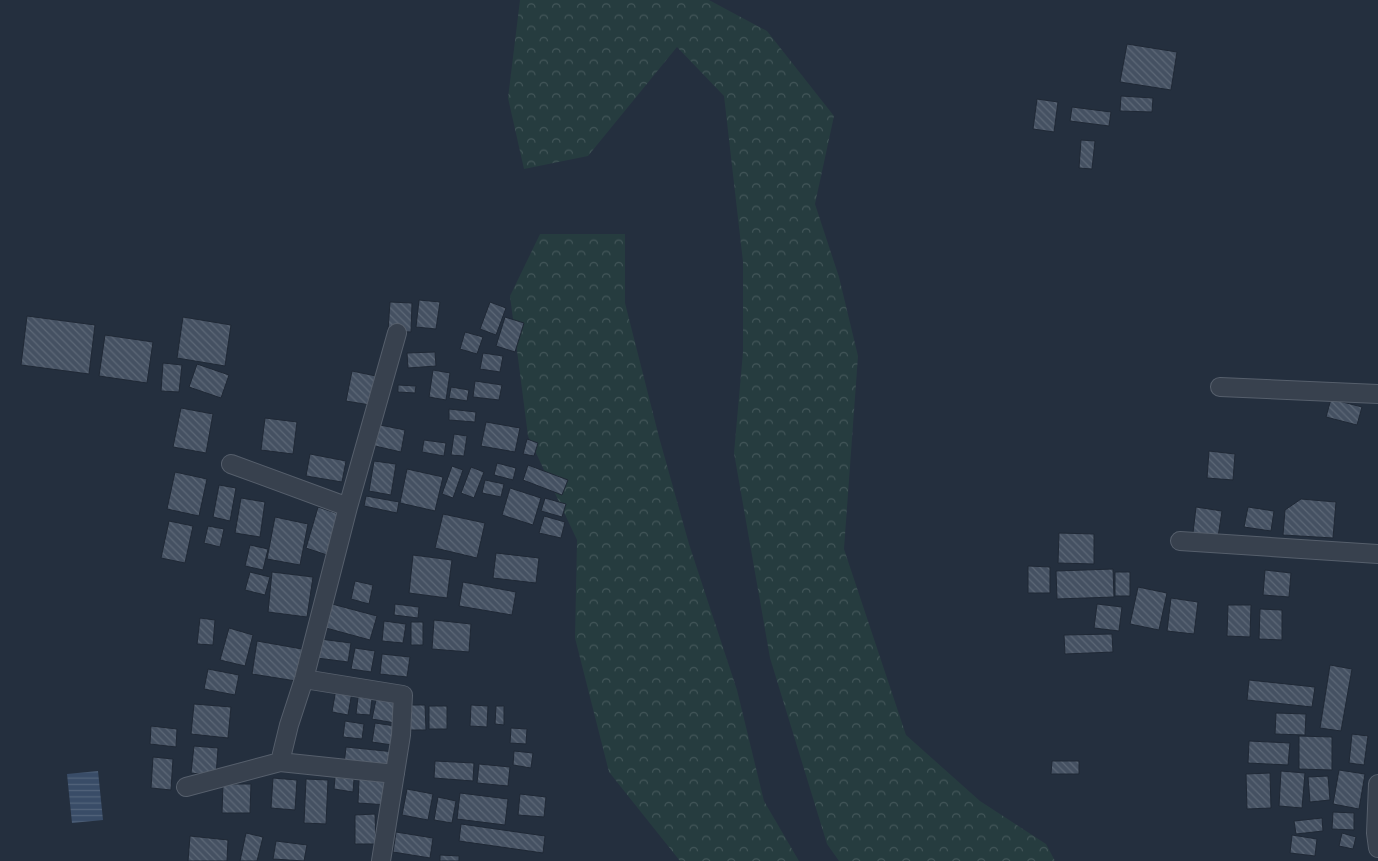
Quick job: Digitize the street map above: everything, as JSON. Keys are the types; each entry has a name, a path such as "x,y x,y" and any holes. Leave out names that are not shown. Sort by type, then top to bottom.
{"street":[{"path":"280,762 397,333"},
{"path":"1220,387 1378,394"},
{"path":"231,464 348,508"},
{"path":"1180,541 1378,554"},
{"path":"304,679 403,695 396,774 381,861"},
{"path":"186,787 280,762 396,774"},
{"path":"1378,784 1376,833 1378,848"}],"green space":[{"path":"520,0 709,0 767,31 834,116 815,204 839,277 858,356 844,549 906,735 980,801 1046,844 1055,861 839,861 827,844 770,658 734,453 743,352 743,262 724,96 677,47 588,156 524,169 508,98"},
{"path":"540,234 625,234 625,303 659,437 689,544 737,690 764,801 799,861 680,861 609,772 575,638 577,540 528,436 510,296"}],"water":[{"path":"98,771 103,820 72,823 67,774"}],"building":[{"path":"1127,44 1177,52 1171,90 1120,82"},
{"path":"1121,96 1153,98 1152,112 1120,111"},
{"path":"1037,99 1058,102 1054,132 1033,129"},
{"path":"1072,107 1111,112 1109,126 1070,121"},
{"path":"1081,140 1095,141 1092,169 1079,168"},
{"path":"419,300 440,302 436,329 416,327"},
{"path":"390,302 412,303 411,332 388,331"},
{"path":"490,302 506,308 496,335 480,329"},
{"path":"27,316 95,325 89,374 21,365"},
{"path":"183,317 231,325 225,366 177,358"},
{"path":"505,317 524,323 515,352 496,346"},
{"path":"465,332 483,337 477,354 460,349"},
{"path":"105,335 153,342 147,383 99,376"},
{"path":"435,352 436,366 408,368 407,353"},
{"path":"483,353 503,356 500,372 480,369"},
{"path":"163,363 182,365 179,392 161,391"},
{"path":"197,364 229,375 221,398 189,387"},
{"path":"433,370 450,373 446,400 429,397"},
{"path":"352,371 376,376 370,405 346,401"},
{"path":"475,381 502,385 499,400 473,397"},
{"path":"398,385 416,386 415,393 398,392"},
{"path":"451,387 469,390 467,401 449,398"},
{"path":"1331,399 1362,407 1357,425 1326,417"},
{"path":"181,408 213,414 206,453 173,447"},
{"path":"449,409 476,412 475,422 449,420"},
{"path":"265,418 297,422 293,454 261,450"},
{"path":"486,422 520,428 515,452 481,446"},
{"path":"380,425 405,430 401,452 375,446"},
{"path":"454,434 467,436 464,456 451,455"},
{"path":"527,439 538,443 534,456 523,454"},
{"path":"424,440 446,443 444,456 422,452"},
{"path":"1209,451 1235,454 1233,480 1207,478"},
{"path":"310,454 346,461 342,482 306,476"},
{"path":"374,461 396,464 391,495 369,491"},
{"path":"497,463 516,468 513,480 494,475"},
{"path":"528,465 568,480 562,495 523,480"},
{"path":"452,466 463,470 453,498 442,494"},
{"path":"471,467 484,472 474,498 461,493"},
{"path":"407,469 443,477 435,511 400,503"},
{"path":"175,472 207,479 199,516 167,509"},
{"path":"485,480 504,484 501,497 482,493"},
{"path":"219,485 236,488 230,521 213,517"},
{"path":"510,488 541,498 533,525 502,515"},
{"path":"366,496 399,502 397,513 364,506"},
{"path":"241,498 265,502 260,537 235,533"},
{"path":"545,498 566,504 562,517 541,511"},
{"path":"1301,499 1336,502 1333,538 1283,535 1285,510"},
{"path":"318,507 342,515 330,556 306,548"},
{"path":"1196,507 1222,511 1218,537 1193,533"},
{"path":"1248,507 1274,511 1271,531 1244,527"},
{"path":"443,514 485,523 477,558 435,548"},
{"path":"544,516 565,522 561,538 539,533"},
{"path":"275,517 308,524 300,565 267,559"},
{"path":"169,521 193,526 185,563 161,558"},
{"path":"208,526 224,529 220,547 204,543"},
{"path":"1059,533 1094,534 1094,564 1058,563"},
{"path":"250,545 268,549 263,570 245,566"},
{"path":"496,553 539,558 536,583 493,578"},
{"path":"413,555 452,560 447,598 409,593"},
{"path":"1028,566 1050,567 1050,593 1028,593"},
{"path":"1113,569 1114,597 1057,599 1056,571"},
{"path":"1265,570 1291,573 1289,597 1263,595"},
{"path":"250,572 270,577 265,595 245,590"},
{"path":"272,572 313,577 307,617 268,612"},
{"path":"1115,572 1130,572 1130,596 1115,596"},
{"path":"355,581 373,585 369,604 351,599"},
{"path":"463,582 516,592 512,615 459,606"},
{"path":"1138,587 1167,593 1159,630 1130,624"},
{"path":"1171,598 1198,602 1194,634 1167,631"},
{"path":"332,604 377,616 370,640 326,628"},
{"path":"395,604 419,607 418,618 394,615"},
{"path":"1097,604 1122,607 1119,631 1094,628"},
{"path":"1228,605 1251,605 1250,637 1227,636"},
{"path":"1260,609 1282,610 1282,640 1259,639"},
{"path":"200,618 215,620 213,645 197,644"},
{"path":"434,620 471,624 469,652 432,649"},
{"path":"384,621 406,624 403,643 382,641"},
{"path":"411,622 423,622 423,645 411,645"},
{"path":"229,628 253,635 245,666 220,660"},
{"path":"1112,634 1113,652 1065,654 1064,635"},
{"path":"320,639 351,643 348,662 317,658"},
{"path":"257,641 302,649 296,681 252,674"},
{"path":"355,648 375,651 371,672 351,669"},
{"path":"382,654 410,657 407,677 380,674"},
{"path":"1330,665 1352,669 1341,731 1320,728"},
{"path":"208,669 239,675 235,695 204,689"},
{"path":"1249,680 1315,687 1312,707 1247,700"},
{"path":"336,689 352,692 348,715 332,712"},
{"path":"377,695 399,700 395,723 372,719"},
{"path":"358,697 372,699 370,715 356,714"},
{"path":"194,704 231,707 228,738 191,734"},
{"path":"405,705 425,705 426,730 406,730"},
{"path":"471,705 488,706 487,727 470,726"},
{"path":"429,706 447,706 447,729 429,729"},
{"path":"496,706 504,706 504,725 495,724"},
{"path":"1276,713 1306,714 1305,735 1275,734"},
{"path":"345,721 364,724 362,739 343,737"},
{"path":"375,723 395,726 392,745 372,742"},
{"path":"151,726 177,729 176,747 150,744"},
{"path":"511,728 527,729 526,744 510,743"},
{"path":"1352,734 1368,736 1364,765 1349,763"},
{"path":"1299,736 1332,737 1332,770 1299,769"},
{"path":"1249,741 1290,743 1288,765 1248,763"},
{"path":"194,746 218,748 216,776 191,773"},
{"path":"346,747 395,752 393,770 344,765"},
{"path":"514,751 533,753 531,768 513,765"},
{"path":"153,757 173,759 171,790 151,788"},
{"path":"435,761 474,763 473,781 434,778"},
{"path":"1052,761 1079,761 1079,774 1051,774"},
{"path":"479,764 510,767 508,786 477,783"},
{"path":"1339,770 1365,774 1359,809 1333,804"},
{"path":"1281,771 1305,773 1302,808 1279,806"},
{"path":"1270,773 1271,808 1247,809 1246,774"},
{"path":"1328,776 1330,800 1310,802 1308,777"},
{"path":"335,777 354,779 353,792 334,789"},
{"path":"273,778 297,780 295,810 271,808"},
{"path":"306,779 328,780 326,824 304,823"},
{"path":"359,779 390,780 388,805 358,803"},
{"path":"223,784 251,784 250,813 222,813"},
{"path":"407,789 433,794 428,820 402,815"},
{"path":"460,793 508,799 505,825 457,819"},
{"path":"520,794 546,797 544,817 518,815"},
{"path":"438,797 456,801 452,823 434,820"},
{"path":"1333,812 1354,813 1354,830 1332,829"},
{"path":"375,814 376,844 355,844 355,815"},
{"path":"1322,818 1323,831 1296,834 1294,821"},
{"path":"461,824 545,836 543,853 459,841"},
{"path":"396,832 433,838 430,858 393,852"},
{"path":"246,833 263,837 257,861 240,861"},
{"path":"1342,833 1356,837 1353,849 1339,846"},
{"path":"1292,835 1317,839 1315,856 1290,853"},
{"path":"190,836 228,840 227,861 188,861"},
{"path":"276,841 307,845 304,861 273,859"},
{"path":"440,855 459,856 459,861 440,861"}]}
